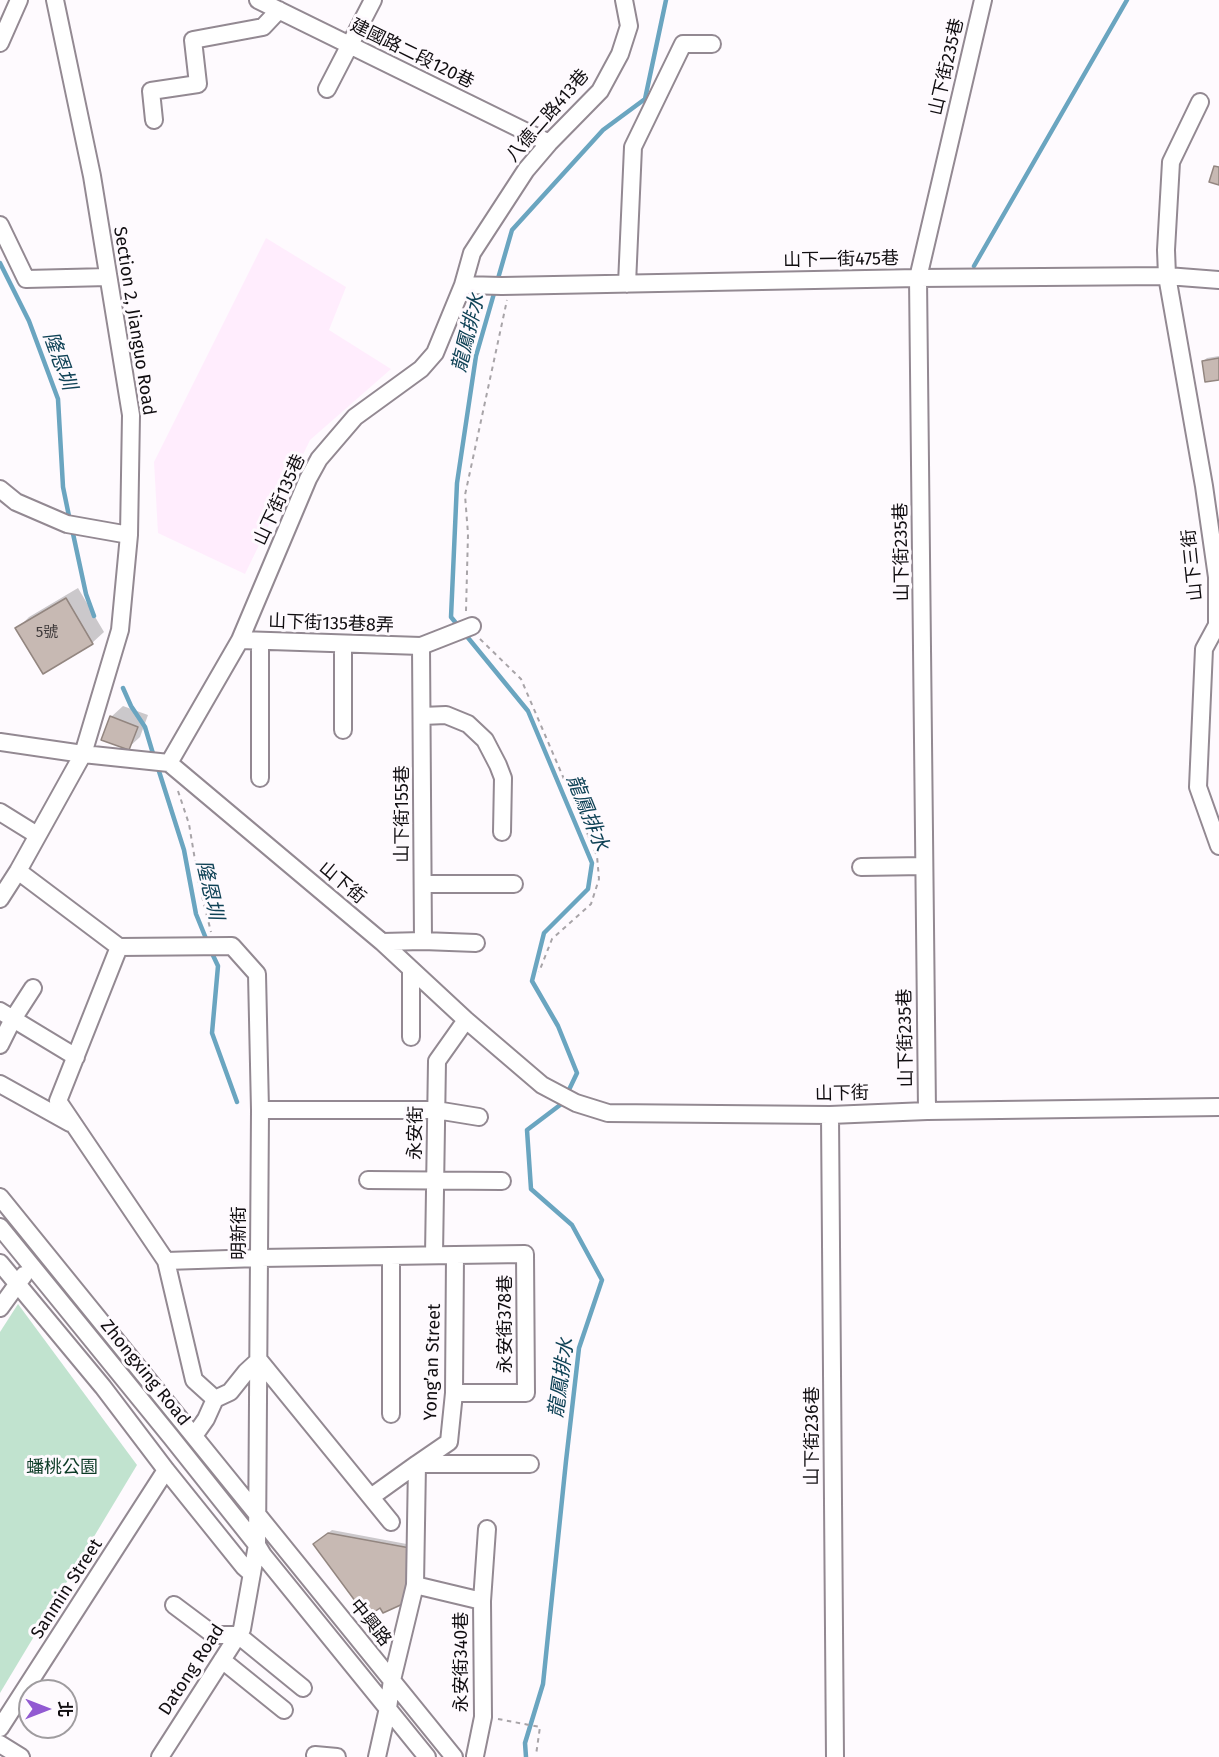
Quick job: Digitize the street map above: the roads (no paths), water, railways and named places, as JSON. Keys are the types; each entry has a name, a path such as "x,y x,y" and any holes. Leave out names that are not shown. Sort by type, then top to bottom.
{"street":[{"path":"0,43 19,0"},
{"name":"Section 2, Jianguo Road","path":"0,899 83,754 120,630 129,535 131,415 92,176 55,0"},
{"name":"建國路二段120巷","path":"258,0 549,143"},
{"path":"327,89 373,0"},
{"name":"八德二路413巷","path":"470,284 472,253 526,170 600,91 620,54 629,26 624,0"},
{"name":"山下街235巷","path":"927,1111 918,278 983,0"},
{"path":"154,120 151,91 198,84 193,40 263,27 279,10"},
{"path":"627,284 633,147 683,44 712,44"},
{"name":"山下三街","path":"1200,102 1171,162 1166,250 1167,276 1204,486 1217,577 1217,625 1204,649 1198,787 1219,846"},
{"path":"0,225 26,279 108,278"},
{"name":"山下一街475巷","path":"470,284 506,286 1167,276 1219,280"},
{"name":"山下街135巷","path":"160,762 240,640 308,479 319,459 355,417 421,369 435,353 470,284"},
{"path":"0,489 16,502 72,525 129,535"},
{"path":"421,646 469,627"},
{"name":"山下街135巷8弄","path":"240,640 421,646"},
{"path":"260,641 260,778"},
{"path":"343,644 343,730"},
{"name":"山下街155巷","path":"421,646 423,941"},
{"path":"422,716 446,715 468,724 485,740 503,778 502,832"},
{"path":"0,742 160,762"},
{"name":"山下街","path":"160,762 382,942 465,1020 542,1085 576,1103 608,1113 830,1115 927,1111 1219,1107"},
{"path":"0,812 37,835"},
{"path":"861,867 924,866"},
{"path":"18,871 119,947 58,1101 166,1261 194,1380 215,1399"},
{"path":"423,885 514,884"},
{"path":"382,942 476,943"},
{"name":"明新街","path":"119,947 232,946 257,974 260,1110 257,1529"},
{"path":"411,969 411,1037"},
{"path":"0,1045 7,1015 33,988"},
{"path":"7,1015 76,1057"},
{"name":"永安街","path":"434,1255 437,1061 465,1020"},
{"path":"0,1084 74,1125"},
{"path":"260,1110 436,1110 479,1117"},
{"name":"山下街236巷","path":"830,1115 835,1757"},
{"path":"368,1180 502,1182"},
{"name":"Zhongxing Road","path":"0,1197 194,1436 257,1529"},
{"name":"Zhongxing Road","path":"0,1227 257,1529"},
{"name":"永安街378巷","path":"454,1393 526,1393 525,1254 455,1255"},
{"path":"166,1261 455,1255"},
{"name":"Yong’an Street","path":"417,1464 449,1443 454,1393 455,1255"},
{"path":"391,1256 391,1414"},
{"path":"0,1263 103,1387 244,1568 252,1574"},
{"path":"0,1308 32,1266"},
{"path":"194,1436 206,1419 215,1399 230,1392 259,1360 391,1522"},
{"path":"371,1497 417,1464 530,1464"},
{"path":"377,1757 414,1585 417,1464"},
{"name":"Sanmin Street","path":"0,1728 166,1470"},
{"path":"257,1529 270,1564 427,1757"},
{"name":"Datong Road","path":"160,1757 242,1629 257,1529"},
{"name":"中興路","path":"257,1529 392,1680 454,1757"},
{"path":"482,1601 487,1529"},
{"name":"永安街340巷","path":"414,1585 482,1601 483,1717 475,1756"},
{"path":"174,1605 214,1635 238,1635 303,1688"},
{"path":"222,1660 284,1710"},
{"path":"0,1744 21,1757"},
{"path":"315,1755 337,1757"}],"waterway":[{"name":"龍鳳排水","path":"497,282 512,230 603,130 645,99 666,0"},
{"path":"974,266 1127,0"},
{"name":"隆恩圳","path":"0,263 29,321 58,399 63,487 70,521"},
{"name":"龍鳳排水","path":"495,290 476,356 457,483 451,617 528,711 592,863 588,889 544,933 532,981 558,1026 577,1073 567,1094"},
{"name":"隆恩圳","path":"72,529 86,594 94,616"},
{"name":"隆恩圳","path":"123,688 131,706 145,727 154,757"},
{"name":"隆恩圳","path":"157,765 184,850 196,914 207,941"},
{"name":"隆恩圳","path":"210,949 218,966 212,1033 237,1102"},
{"name":"龍鳳排水","path":"526,1757 525,1743 543,1684 579,1348 602,1280 572,1225 531,1189 527,1130 564,1102"}],"park label":[{"name":"蟠桃公園","path":"62,1468"}]}
